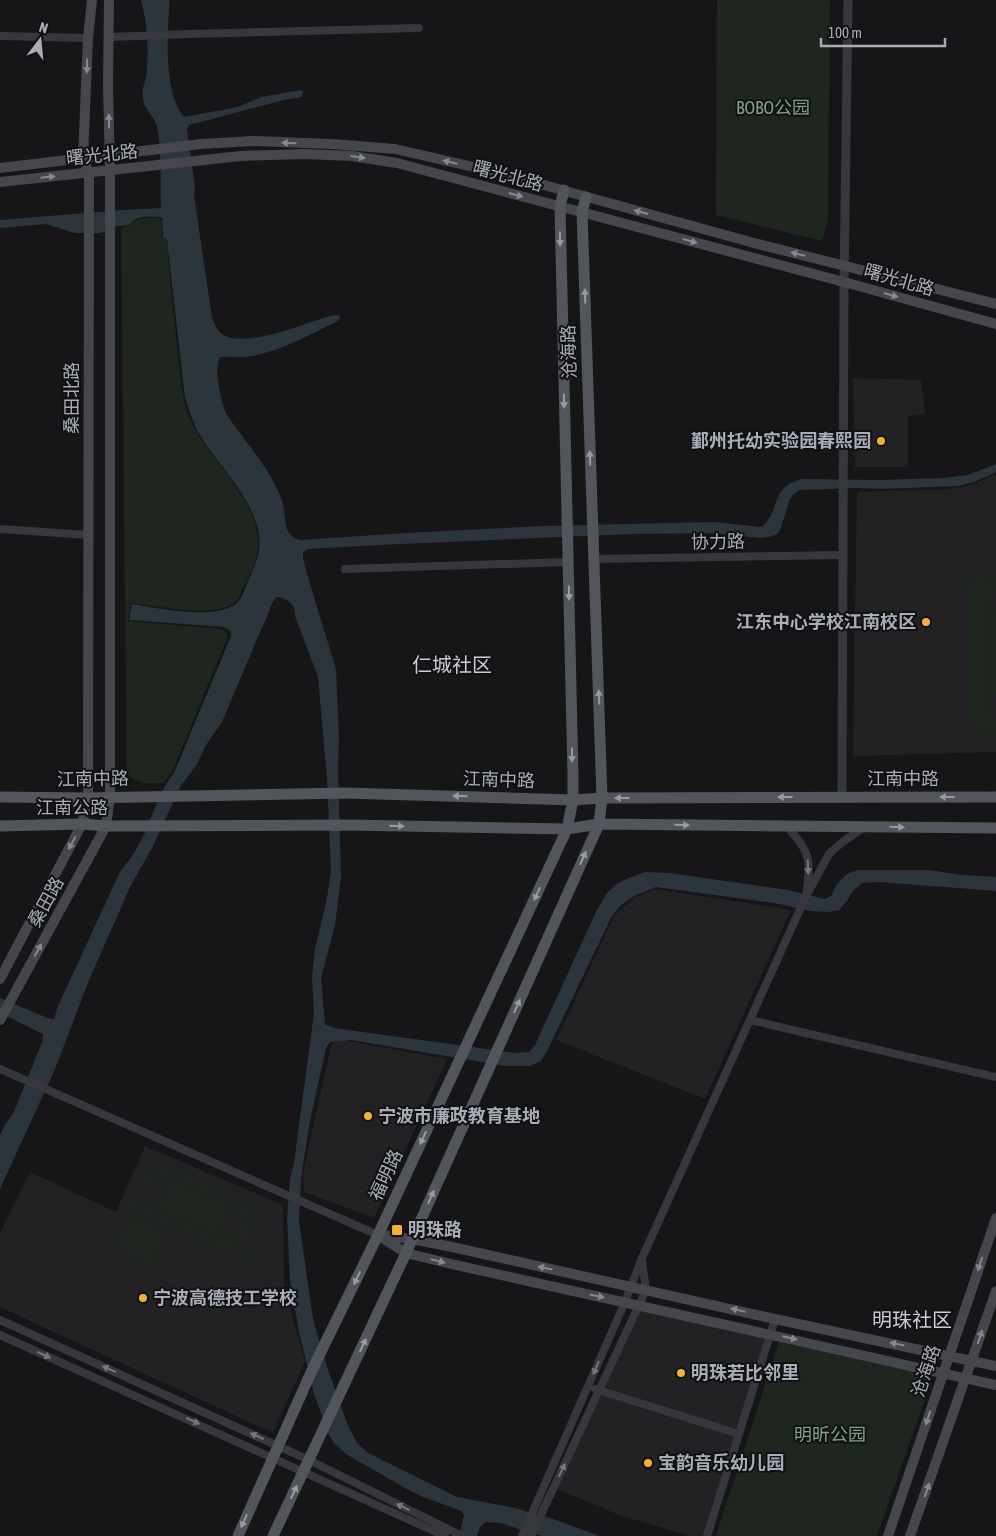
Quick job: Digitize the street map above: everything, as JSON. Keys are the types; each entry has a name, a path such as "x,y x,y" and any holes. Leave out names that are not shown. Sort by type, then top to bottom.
{"main road":[{"name":"桑田北路","path":"88,798 89,172 83,158 88,38 92,0"},
{"path":"109,0 110,797"},
{"name":"曙光北路","path":"0,168 201,144 272,142 395,149 504,174 754,243 996,304"},
{"name":"曙光北路","path":"0,182 241,156 305,154 352,156 397,163 996,324"},
{"name":"福明路","path":"238,1536 313,1368 378,1235 567,829 573,800 560,206 564,190"},
{"name":"沧海路","path":"586,197 582,212 602,798"},
{"name":"江南中路","path":"0,797 88,798 320,793 573,800 602,798 996,796"},
{"name":"桑田路","path":"0,1020 106,826 110,797"},
{"name":"桑田路","path":"0,979 82,824 88,798"},
{"path":"273,1536 412,1239 599,824 602,798"},
{"name":"江南公路","path":"0,826 82,824 106,826 348,825 567,829"},
{"path":"567,829 599,824 996,828"},
{"name":"沧海路","path":"888,1536 996,1218"},
{"path":"378,1235 412,1239 996,1366"},
{"path":"378,1235 406,1252 996,1385"},
{"path":"910,1536 996,1291"}],"street":[{"path":"842,797 844,282 848,0"},
{"path":"110,37 419,28"},
{"path":"0,36 88,38"},
{"path":"0,529 88,535"},
{"name":"协力路","path":"594,559 843,555"},
{"path":"345,569 568,562"},
{"path":"786,826 806,849 809,872 806,896"},
{"path":"531,1536 537,1513 642,1258 806,896 829,854 864,827"},
{"path":"750,1020 996,1077"},
{"path":"0,1069 378,1235"},
{"path":"522,1536 537,1513 600,1390 646,1290 642,1258"},
{"path":"706,1536 776,1319"},
{"path":"0,1320 309,1460 446,1533"},
{"path":"0,1335 272,1458 446,1533 462,1536"},
{"path":"588,1387 739,1434"}],"shaded area":[{"path":"141,0 169,0 169,74 174,98 184,117 238,107 261,97 301,90 303,92 302,97 189,125 187,129 195,187 194,195 212,318 219,331 231,338 254,338 281,332 330,316 340,316 336,322 263,354 244,357 220,357 218,362 219,386 222,403 227,415 258,457 278,490 287,529 294,538 300,540 542,526 714,522 762,527 768,520 780,493 785,487 802,479 878,480 943,478 968,475 996,464 996,472 974,482 958,486 800,490 790,499 780,530 776,535 769,537 760,538 712,533 633,534 308,549 303,552 310,584 336,669 341,877 335,925 321,978 325,1024 334,1028 516,1053 529,1052 535,1045 596,912 607,893 626,879 645,872 669,873 788,890 825,899 831,896 837,884 847,874 858,870 929,870 962,875 996,877 996,891 879,882 862,883 853,891 839,910 829,912 811,911 774,903 656,887 634,896 620,906 612,916 541,1061 530,1066 506,1066 351,1040 330,1042 326,1048 304,1158 299,1221 313,1319 327,1367 348,1426 357,1443 368,1453 457,1497 515,1508 600,1536 542,1536 500,1523 485,1522 480,1527 477,1536 459,1536 464,1516 462,1511 423,1497 405,1488 346,1454 334,1443 329,1435 314,1394 299,1332 290,1280 287,1218 290,1179 294,1163 314,1013 312,976 315,949 327,898 331,871 327,778 318,677 295,616 293,605 283,598 276,597 270,607 222,722 206,745 196,766 181,785 152,848 131,885 89,980 55,1069 0,1189 0,1135 14,1112 43,1040 43,1034 0,1013 0,998 54,1019 58,1006 119,874 142,839 158,800 174,773 231,636 231,631 224,627 129,620 132,604 186,612 215,611 228,608 237,603 241,598 258,557 259,550 259,535 249,506 200,435 185,398 167,240 163,237 162,218 143,217 135,220 130,225 118,226 100,233 75,233 46,224 0,228 0,220 161,208 159,136 156,123 145,106 143,99 148,52 146,25"},
{"name":"鄞州托幼实验园春熙园","path":"853,378 921,380 925,414 908,416 908,467 855,467"},
{"name":"江东中心学校江南校区","path":"996,475 996,752 853,756 857,492 952,489 973,485"},
{"path":"656,889 791,910 705,1099 556,1040 614,916 635,897"},
{"name":"宁波市廉政教育基地","path":"337,1039 447,1059 374,1218 304,1192 303,1173 331,1046"},
{"name":"宁波高德技工学校","path":"145,1146 283,1205 284,1288 305,1361 273,1433 0,1307 0,1233 30,1172 116,1212"},
{"path":"641,1310 768,1336 738,1430 603,1389"},
{"name":"宝韵音乐幼儿园","path":"601,1392 737,1436 703,1536 690,1536 619,1515 557,1489"}],"green space":[{"name":"BOBO公园","path":"717,0 830,0 828,220 822,241 716,215"},
{"path":"139,219 161,219 162,236 167,242 180,375 186,408 193,425 204,443 240,493 250,511 256,529 258,547 251,573 239,597 232,605 220,609 189,610 131,603 128,621 222,629 227,632 228,636 172,772 163,783 144,783 131,778 127,774 121,231 122,227 131,226"},
{"path":"996,576 996,589 987,607 987,698 990,712 996,720 996,733 987,725 987,741 978,742 977,722 968,722 968,579 988,577 988,583"},
{"path":"990,610 996,610 996,696 989,696"},
{"path":"170,1168 239,1198 245,1203 253,1220 252,1229 247,1237 234,1246 258,1257 255,1264 125,1206 129,1198 141,1203 141,1183 147,1175 157,1169","holes":["163,1175 236,1206 243,1218 237,1233 221,1237 157,1211 152,1206 148,1191 152,1181"]},
{"path":"172,1179 231,1205 218,1236 158,1210"},
{"path":"128,1215 167,1232 152,1266 113,1248"},
{"name":"明昕公园","path":"779,1342 933,1376 877,1536 716,1536"}],"place":[{"name":"鄞州托幼实验园春熙园","path":"881,441"},
{"name":"江东中心学校江南校区","path":"926,622"},
{"name":"宁波市廉政教育基地","path":"368,1116"},
{"name":"明珠路","path":"397,1230"},
{"name":"宁波高德技工学校","path":"143,1298"},
{"name":"明珠若比邻里","path":"681,1373"},
{"name":"宝韵音乐幼儿园","path":"648,1463"}],"district":[{"name":"仁城社区","path":"452,665"},
{"name":"明珠社区","path":"912,1320"}]}
